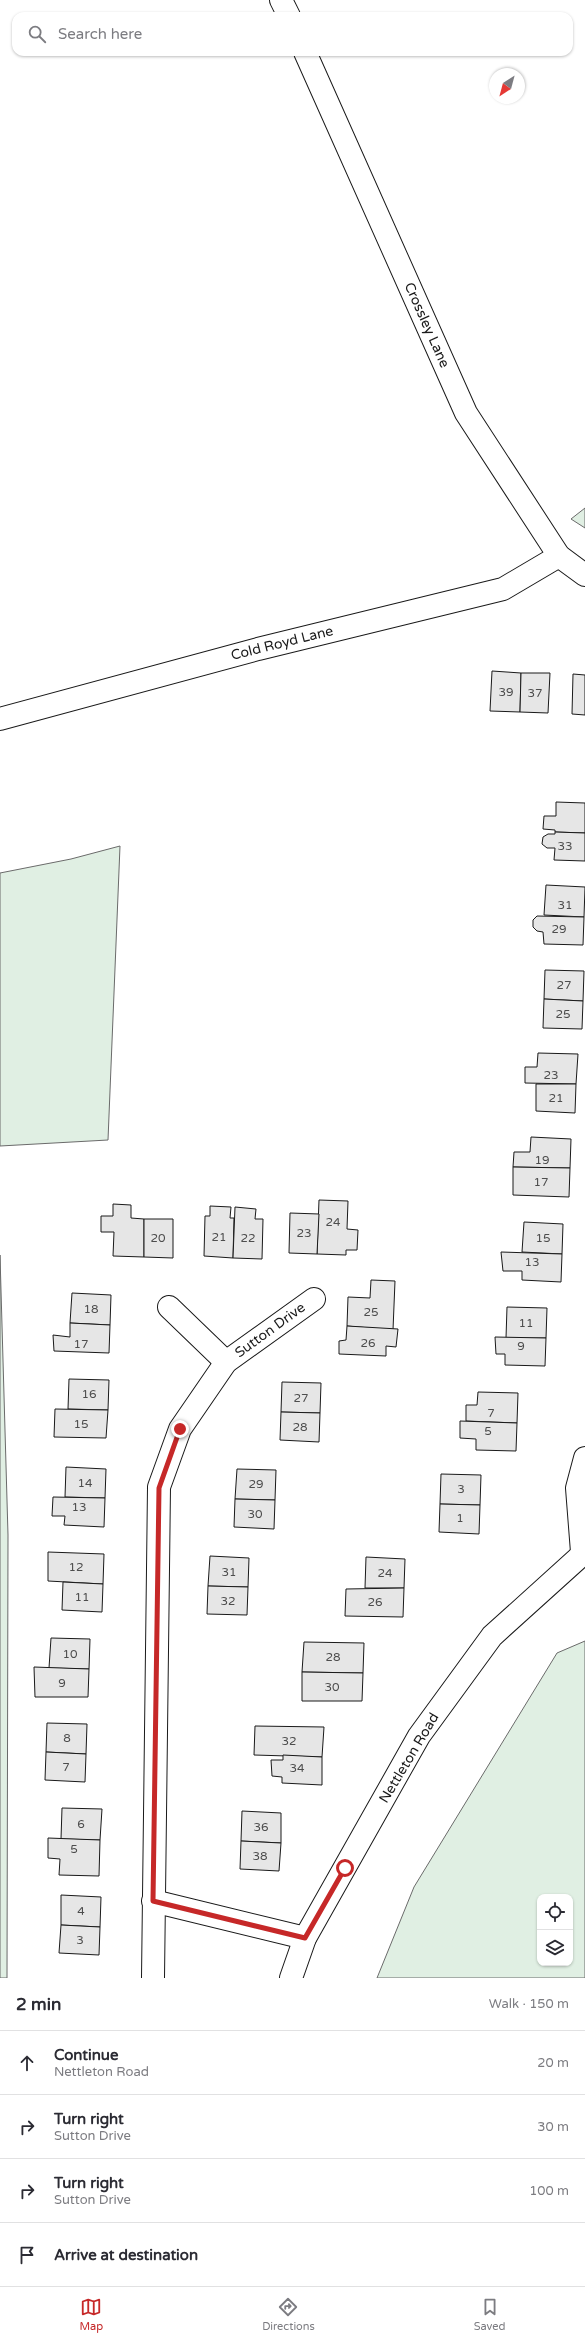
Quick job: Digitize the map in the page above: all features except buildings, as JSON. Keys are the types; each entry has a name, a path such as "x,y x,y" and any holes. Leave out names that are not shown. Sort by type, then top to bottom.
{"street":[{"path":"281,0 287,12"},
{"name":"Crossley Lane","path":"307,56 466,413 559,556 585,575"},
{"name":"Cold Royd Lane","path":"0,719 258,649 503,588 559,556"},
{"name":"Sutton Drive","path":"154,1978 153,1901 159,1488 180,1429 226,1362 314,1299"},
{"name":"Sutton Drive","path":"169,1307 226,1362"},
{"path":"583,1552 577,1488 585,1458"},
{"name":"Nettleton Road","path":"291,1978 305,1938 423,1730 492,1636 583,1552"},
{"path":"153,1901 305,1938"}],"green space":[{"path":"585,508 585,528 571,519"},
{"path":"120,846 108,1140 0,1146 0,873 71,859"},
{"path":"0,1255 8,1535 7,1978 0,1978"},
{"path":"585,1641 585,1978 377,1978 414,1887 557,1653"}],"route":[{"path":"180,1429 159,1488 156,1599 153,1901 305,1938 345,1868"}]}
